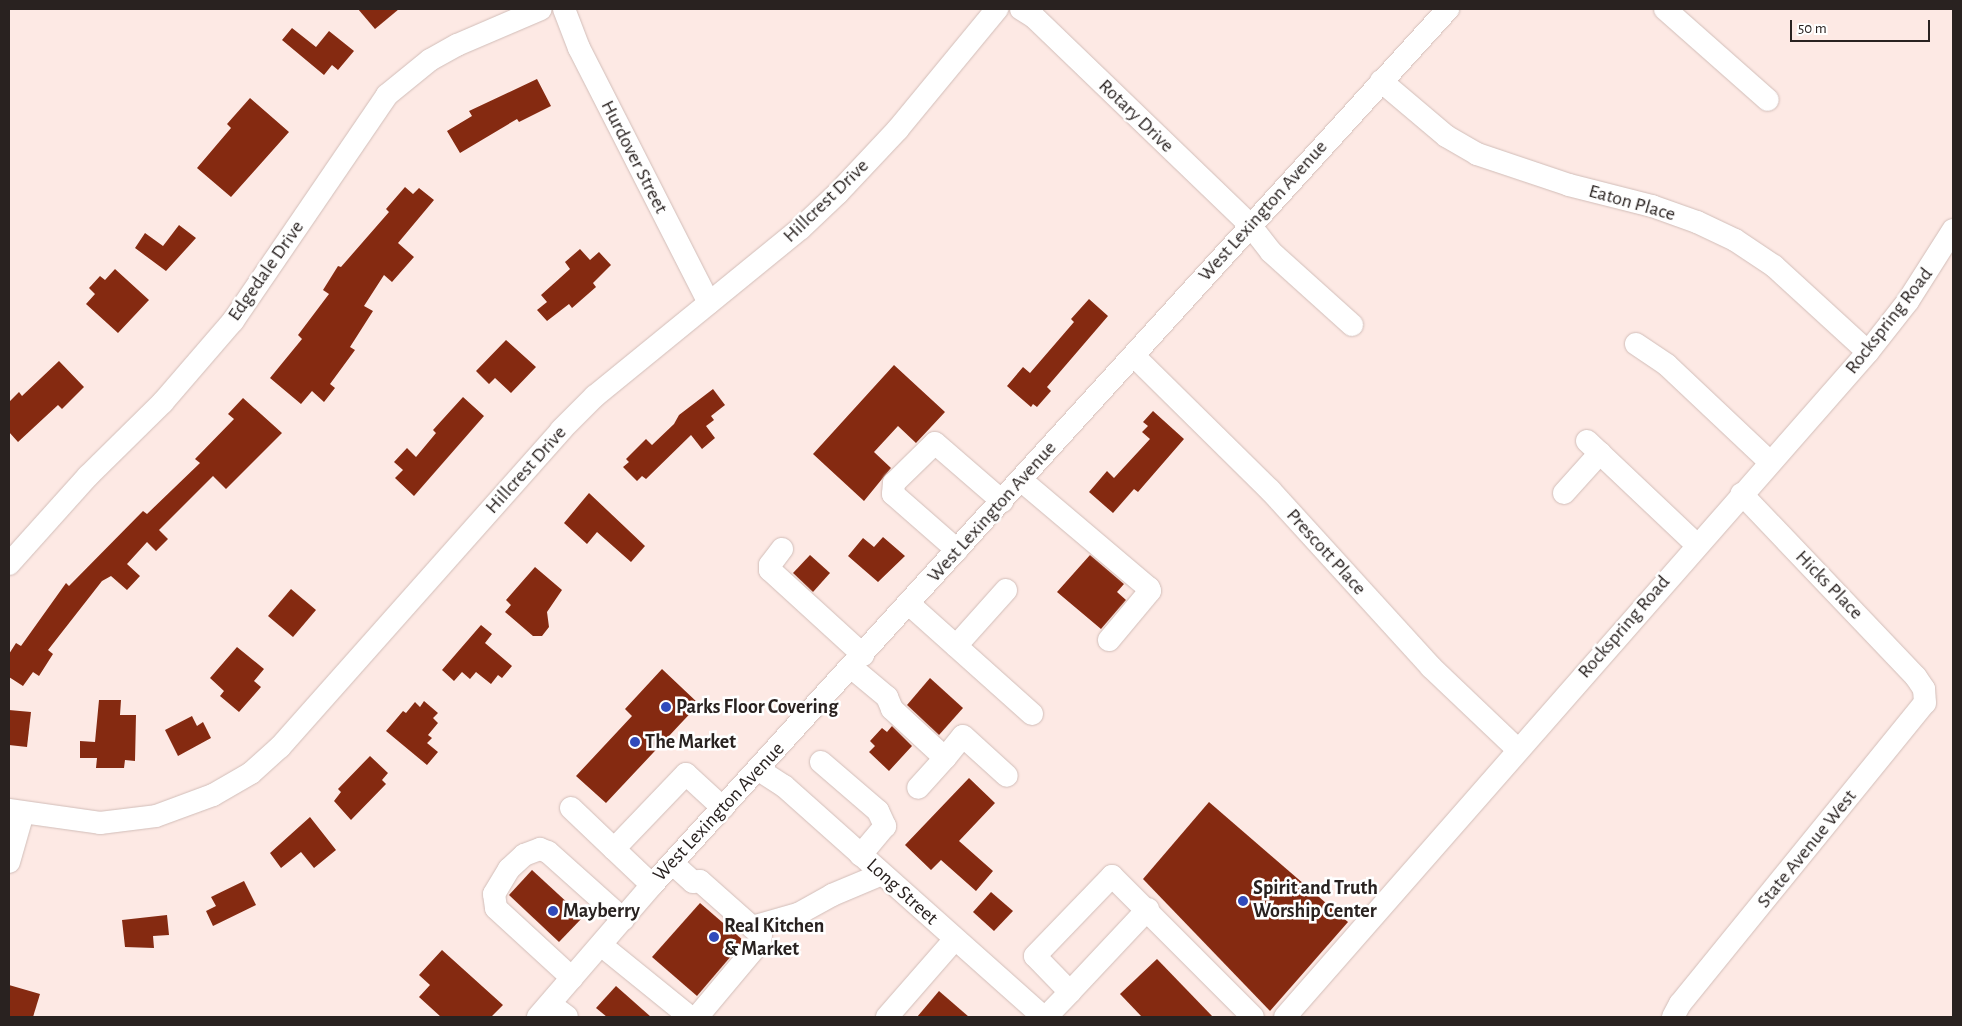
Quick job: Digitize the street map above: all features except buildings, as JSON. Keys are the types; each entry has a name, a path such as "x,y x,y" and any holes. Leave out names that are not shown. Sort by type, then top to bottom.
{"street":[{"name":"Edgedale Drive","path":"9,564 88,476 169,394 226,328 387,95 430,60 457,45 541,9"},
{"name":"Hurdover Street","path":"564,9 579,48 709,303"},
{"name":"Hillcrest Drive","path":"16,811 100,822 156,816 213,794 251,772 280,747 561,430 595,396 800,229 838,193 898,129 997,9"},
{"name":"Rotary Drive","path":"1021,9 1034,17 1250,225 1270,252 1352,324"},
{"name":"West Lexington Avenue","path":"552,1013 572,978 652,885 759,770 1134,356 1250,225 1448,9"},
{"path":"1665,9 1768,100"},
{"name":"Eaton Place","path":"1381,81 1446,136 1477,154 1569,185 1652,206 1697,222 1735,240 1774,266 1868,352"},
{"name":"Rockspring Road","path":"1285,1017 1517,749 1868,352 1908,301 1953,230"},
{"path":"1636,344 1667,365 1770,462"},
{"name":"Prescott Place","path":"1134,356 1270,490 1431,667 1517,749"},
{"path":"957,550 892,494 894,483 936,443 1002,501"},
{"path":"1564,493 1593,447 1697,545"},
{"path":"1021,480 1149,588 1150,591 1109,640"},
{"name":"Hicks Place","path":"1742,494 1916,677"},
{"path":"782,549 770,565 770,570 857,661 886,697 892,709 944,758"},
{"path":"956,646 1006,590"},
{"path":"909,604 1032,714"},
{"name":"State Avenue West","path":"1673,1017 1680,1004 1925,703 1924,689 1916,677"},
{"path":"918,788 963,736 1007,776"},
{"path":"821,762 878,811 885,826 861,855"},
{"name":"Long Street","path":"759,770 784,786 1037,1015"},
{"path":"614,849 686,774 723,808"},
{"path":"571,808 652,885"},
{"path":"9,862 16,811"},
{"path":"572,978 496,908 494,894 509,869 524,855 540,849 548,852 623,919"},
{"path":"672,863 692,882 700,881 761,935 760,942 697,1017"},
{"path":"752,927 798,914 832,895 882,874"},
{"path":"1070,992 1034,956 1112,876 1148,909 1253,1017"},
{"path":"1037,1015 1070,992 1148,909"},
{"path":"887,1017 955,939"},
{"path":"601,945 690,1017"}],"place":[{"name":"Parks Floor Covering","path":"666,707"},
{"name":"The Market","path":"635,742"},
{"name":"Spirit and Truth Worship Center","path":"1243,901"},
{"name":"Mayberry","path":"553,911"},
{"name":"Real Kitchen & Market","path":"714,937"}]}
